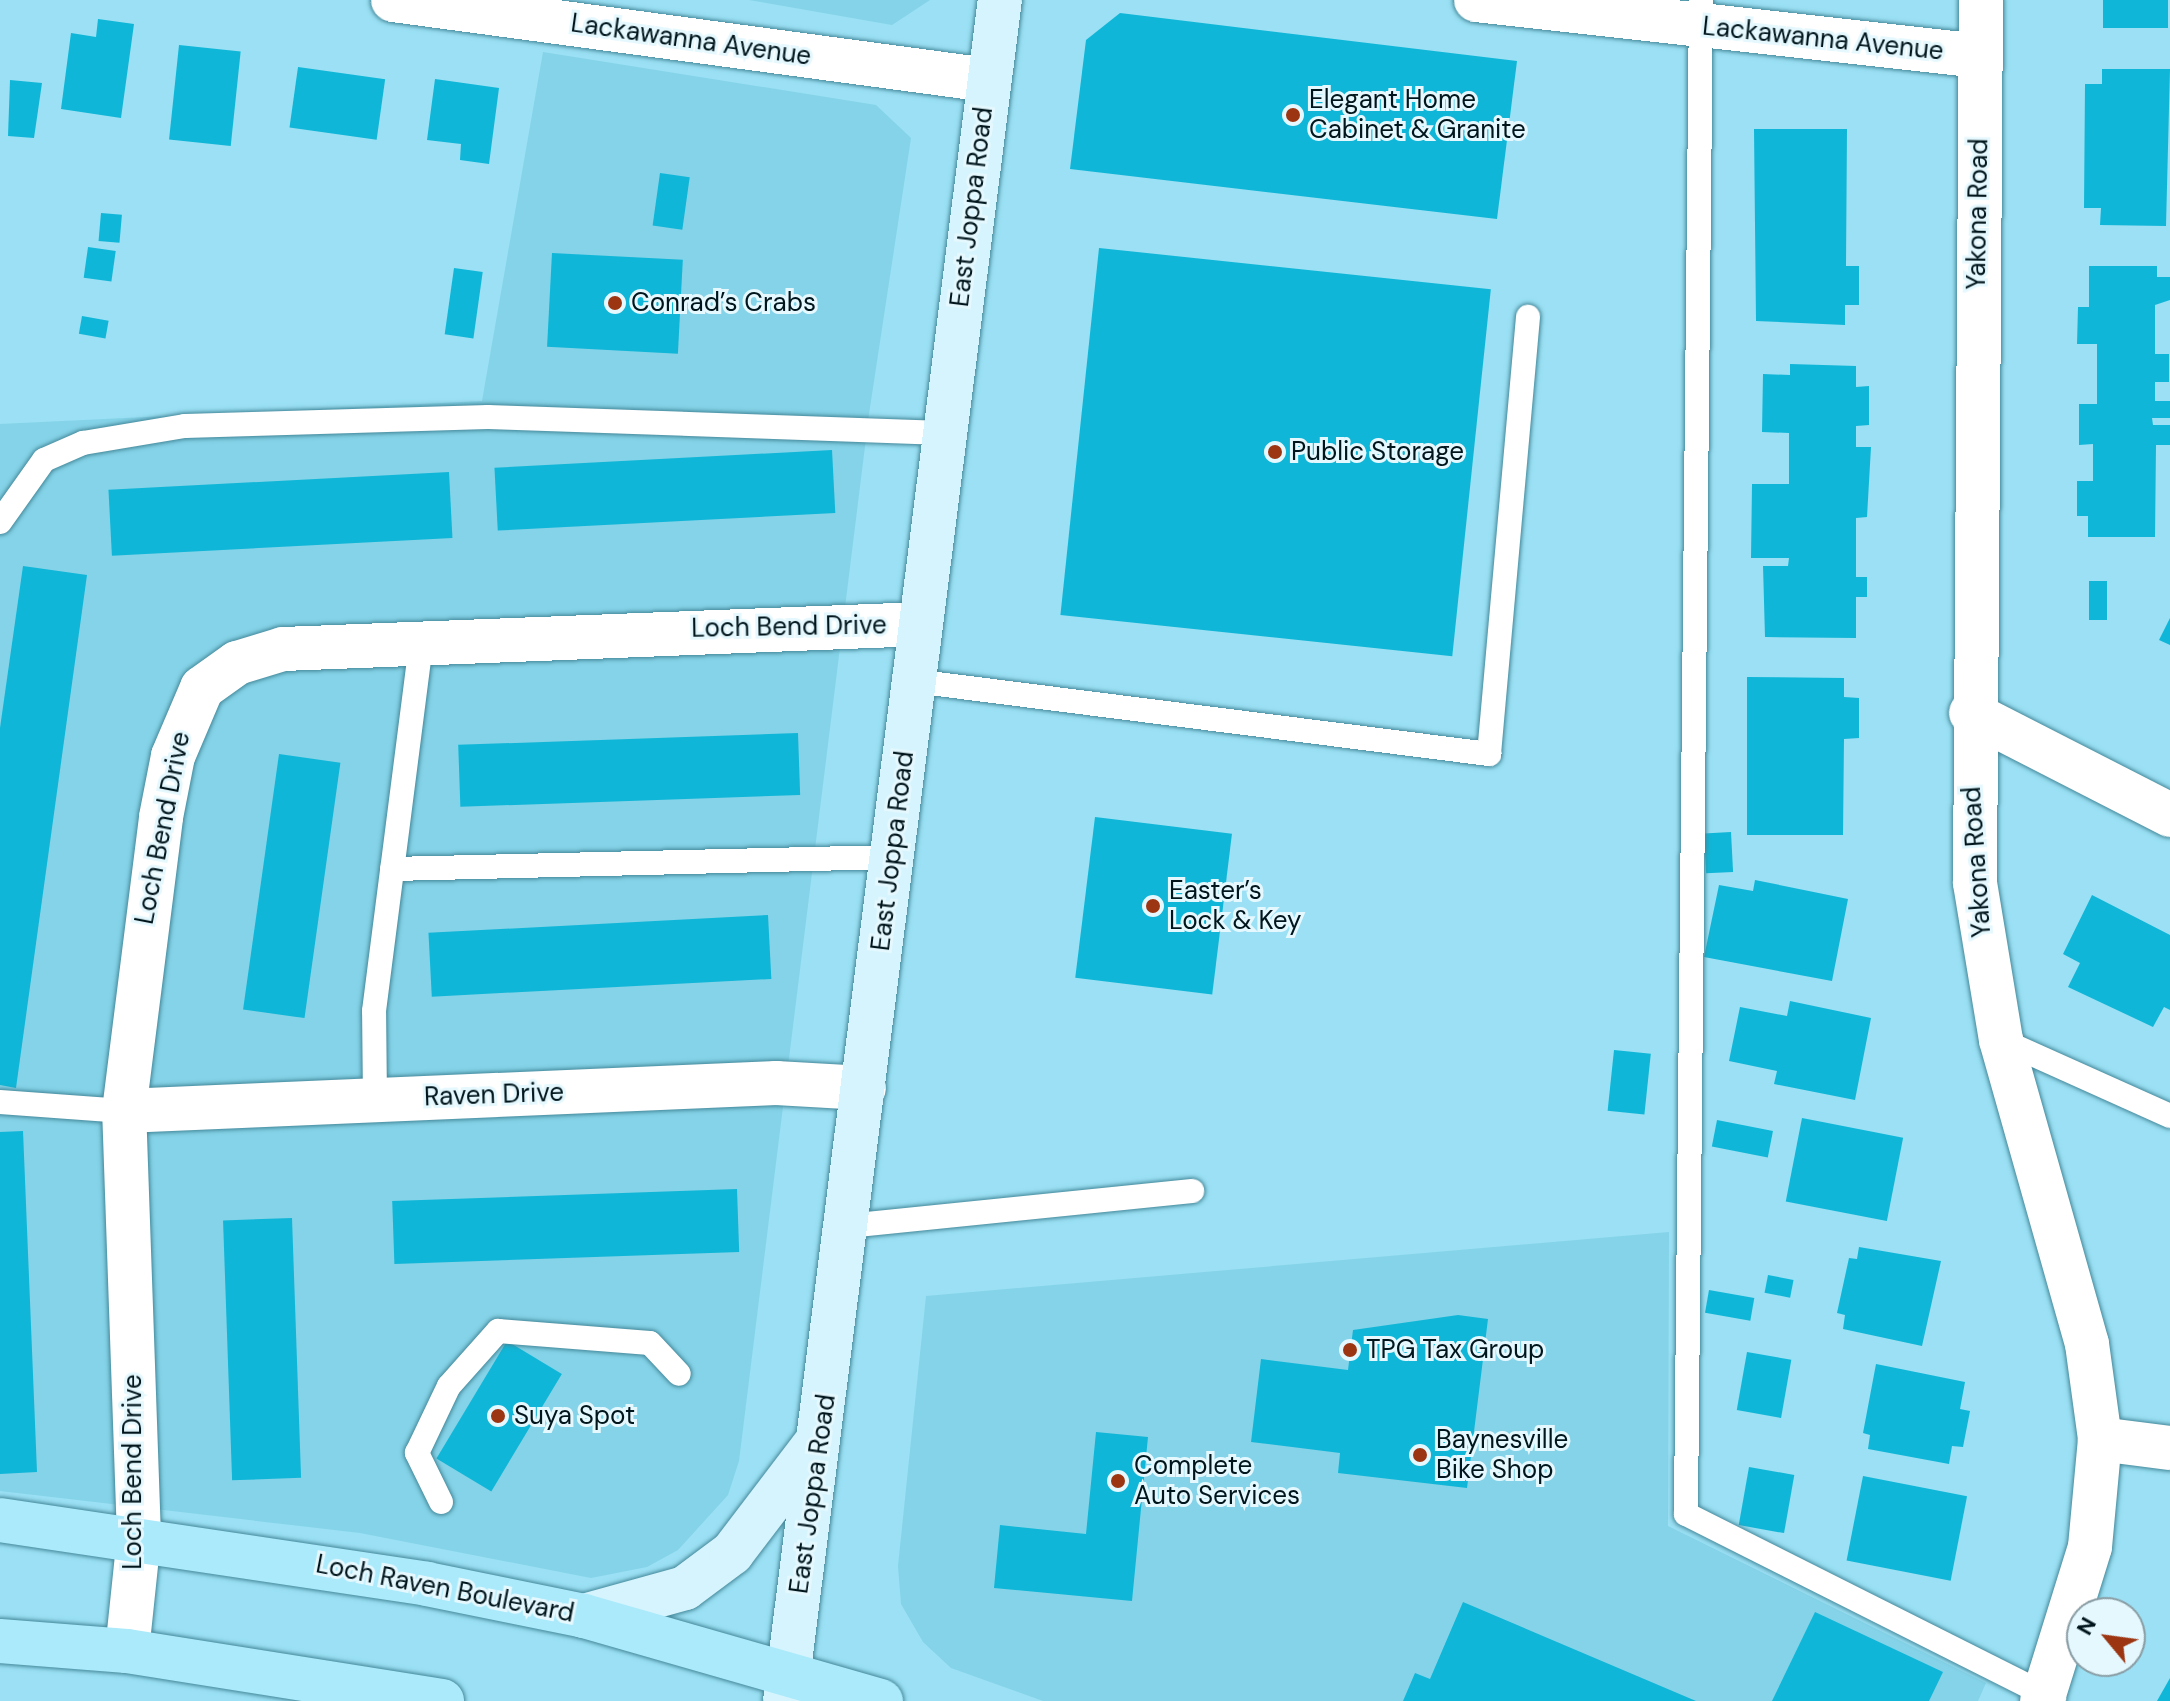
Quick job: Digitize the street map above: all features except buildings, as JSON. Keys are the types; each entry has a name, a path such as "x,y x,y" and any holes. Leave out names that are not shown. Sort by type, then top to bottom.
{"main road":[{"name":"East Joppa Road","path":"787,1687 1000,0"},
{"path":"584,1616 685,1588 732,1553 821,1435"},
{"name":"Loch Raven Boulevard","path":"0,1520 139,1537 584,1616 787,1687 881,1701"},
{"path":"0,1641 127,1651 435,1700"}],"street":[{"name":"Lackawanna Avenue","path":"393,0 988,80"},
{"name":"Lackawanna Avenue","path":"1476,0 1701,13 1980,56"},
{"name":"Yakona Road","path":"1981,0 1971,713 1975,883 2001,1040 2087,1344 2100,1439 2090,1547 2048,1698"},
{"name":"Loch Bend Drive","path":"127,1651 139,1537 124,1111 161,817 173,756 202,688 237,663 283,649 921,624"},
{"path":"1971,713 2170,815"},
{"name":"Raven Drive","path":"124,1111 776,1083 864,1088"},
{"path":"2100,1439 2170,1448"}],"lane":[{"path":"1701,13 1686,1514 2048,1698"},
{"path":"914,681 1489,754 1528,317"},
{"path":"0,522 44,460 83,443 185,426 488,417 944,433"},
{"path":"375,1100 374,1011 421,645"},
{"path":"392,869 892,857"},
{"path":"2001,1040 2170,1116"},
{"path":"0,1102 124,1111"},
{"path":"847,1226 1192,1191"},
{"path":"441,1502 417,1453 449,1386 498,1331 650,1343 679,1374"}],"shaded area":[{"path":"749,0 930,0 892,25"},
{"path":"543,52 876,105 911,138 869,414 739,1461 728,1495 678,1550 647,1567 591,1578 360,1533 0,1491 0,424 482,401"},
{"path":"1669,1232 1668,1526 1986,1683 1978,1701 1043,1701 951,1668 923,1642 901,1604 898,1566 926,1296"}],"place":[{"name":"Elegant Home Cabinet & Granite","path":"1293,115"},
{"name":"Conrad’s Crabs","path":"615,303"},
{"name":"Public Storage","path":"1275,452"},
{"name":"Easter’s Lock & Key","path":"1153,906"},
{"name":"TPG Tax Group","path":"1350,1350"},
{"name":"Suya Spot","path":"498,1416"},
{"name":"Baynesville Bike Shop","path":"1420,1455"},
{"name":"Complete Auto Services","path":"1118,1481"}]}
